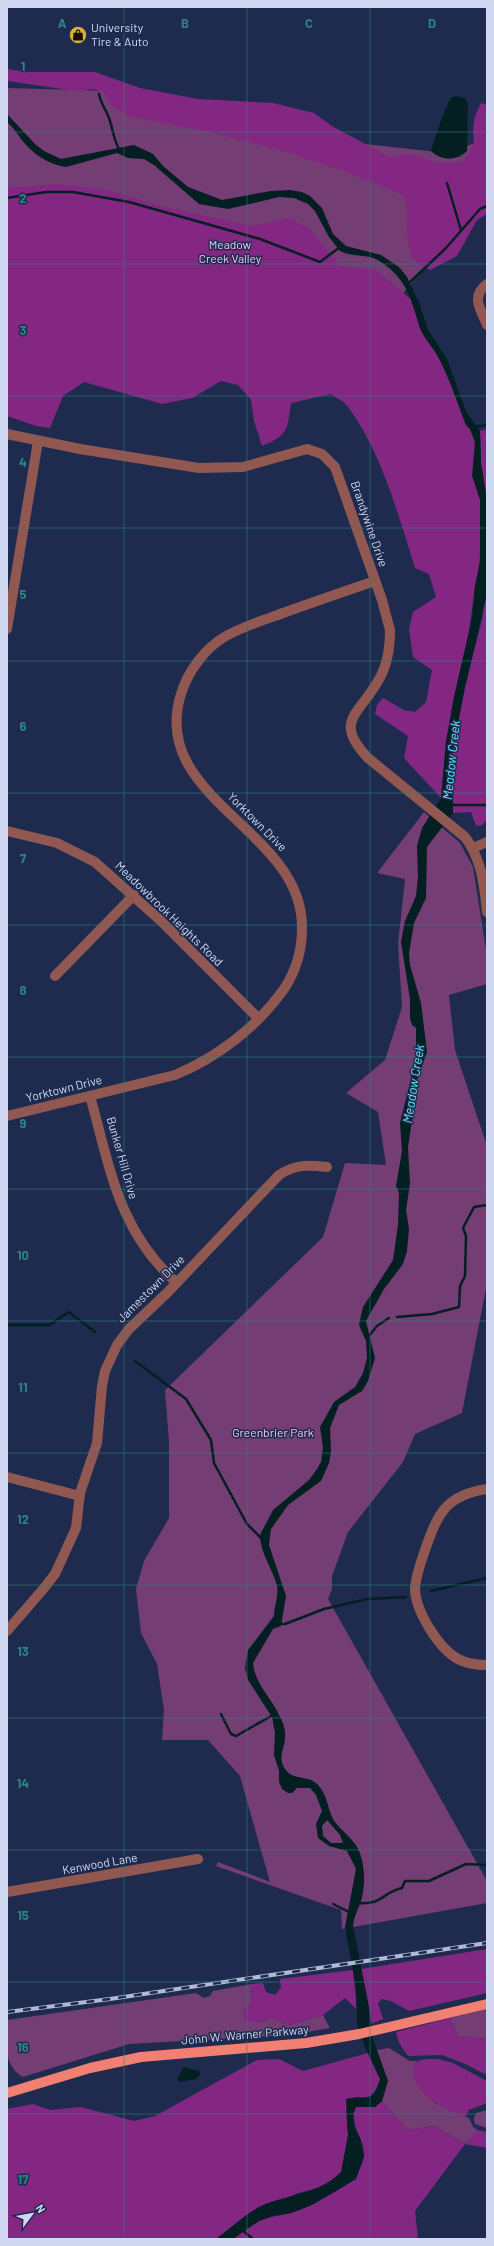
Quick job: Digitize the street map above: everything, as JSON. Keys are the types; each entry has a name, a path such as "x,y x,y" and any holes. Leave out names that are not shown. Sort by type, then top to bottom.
{"main road":[{"name":"John W. Warner Parkway","path":"7,2093 90,2068 141,2057 306,2043 359,2034 487,2004"}],"street":[{"path":"487,284 479,290 477,299 487,325"},
{"name":"Brandywine Drive","path":"7,434 38,441 213,469 243,467 301,450 315,450 322,454 336,467 390,630 388,656 379,681 352,719 352,735 357,746 368,758 462,834 473,848 482,871 487,912"},
{"path":"7,629 38,441"},
{"name":"Yorktown Drive","path":"7,1116 175,1075 195,1067 228,1046 258,1018 280,994 296,967 302,937 301,909 294,887 276,859 263,844 212,796 186,762 177,732 179,701 183,688 197,663 212,646 226,636 255,623 375,581"},
{"name":"Meadowbrook Heights Road","path":"7,831 56,843 83,855 112,876 134,895 258,1018"},
{"path":"473,848 487,842"},
{"path":"55,976 134,895"},
{"name":"Bunker Hill Drive","path":"90,1096 109,1170 123,1210 146,1249 177,1283"},
{"name":"Jamestown Drive","path":"7,1631 55,1574 76,1528 80,1496 97,1443 102,1386 110,1358 129,1329 177,1283 279,1175 286,1170 299,1166 327,1167"},
{"path":"7,1476 80,1496"},
{"path":"487,1489 461,1495 443,1509 434,1525 417,1576 415,1588 419,1609 442,1646 459,1660 468,1663 487,1665"},
{"name":"Kenwood Lane","path":"7,1892 198,1859"}],"green space":[{"path":"7,69 27,72 95,72 140,88 198,99 273,103 314,113 332,126 389,157 410,154 439,163 462,162 468,155 474,143 474,121 481,103 487,105 487,214 477,220 457,256 430,270 415,261 411,254 408,239 405,198 402,195 355,175 277,149 209,132 128,116 112,106 105,93 94,89 76,91 7,81"},
{"name":"Meadow Creek Valley","path":"7,88 148,92 151,120 446,153 487,139 484,206 407,288 340,383 7,345"},
{"path":"56,184 107,190 164,207 253,226 288,218 309,228 340,266 376,270 413,301 420,329 439,357 466,425 470,429 475,442 476,488 480,500 481,528 479,575 475,586 468,639 454,697 446,742 441,798 404,758 408,736 375,714 377,705 383,698 404,710 415,712 426,702 432,670 413,657 409,629 413,612 436,597 429,574 415,568 388,484 380,464 360,425 344,403 331,394 291,403 285,431 277,439 262,446 254,421 251,400 238,385 221,381 192,398 162,404 84,382 63,396 50,428 36,426 7,416 7,188"},
{"path":"487,429 487,501 481,463 480,431"},
{"path":"487,577 487,820 482,825 476,826 471,812 453,813 452,754 465,687 483,616"},
{"name":"Greenbrier Park","path":"424,812 460,843 473,867 487,956 487,984 449,995 455,1050 487,1146 487,1283 462,1413 415,1434 403,1462 348,1532 332,1576 332,1589 328,1599 487,1881 487,1903 342,1929 341,1910 216,1866 218,1862 270,1882 240,1776 208,1740 162,1740 164,1710 157,1664 141,1633 136,1589 144,1561 169,1518 169,1442 165,1390 323,1237 345,1163 386,1165 378,1112 346,1093 385,1060 402,1007 398,944 405,879 377,873"},
{"path":"487,1949 487,1993 409,2011 391,2001 382,1999 378,2003 383,2019 370,2024 361,1969"},
{"path":"353,1970 357,2010 345,1998 323,2015 289,2025 272,2018 257,2023 244,2020 243,2012 251,2003 252,1984 263,1983 266,1992 275,1995 281,1988 280,1979"},
{"path":"252,1984 251,2003 243,2012 257,2023 272,2018 289,2025 323,2015 330,2028 291,2035 129,2044 23,2077 16,2072 9,2059 7,2052 7,2020 196,1993 204,1998 210,1996 213,1991"},
{"path":"487,2009 487,2039 458,2036 450,2018"},
{"path":"450,2018 458,2036 487,2039 487,2075 463,2063 442,2055 408,2056 399,2043 396,2032"},
{"path":"389,2048 410,2061 417,2061 413,2068 435,2103 469,2118 473,2127 478,2130 465,2144 435,2126 407,2130 382,2101 386,2081 377,2050"},
{"path":"368,2053 380,2079 375,2091 372,2094 366,2098 356,2097 346,2110 348,2135 342,2172 323,2187 298,2193 243,2218 216,2239 7,2239 7,2109 33,2104 50,2110 81,2107 134,2121 155,2116 257,2060 279,2059 303,2071"},
{"path":"438,2059 453,2063 487,2081 487,2103 469,2110 465,2117 441,2106 425,2095 414,2078 414,2067 417,2062 421,2060"},
{"path":"382,2101 407,2130 435,2126 465,2144 415,2211 418,2239 233,2239 247,2228 261,2220 305,2208 337,2191 353,2180 360,2169 364,2156 364,2150 354,2120 356,2107 375,2107"},
{"path":"487,2110 487,2128 475,2124 474,2119 476,2113"},
{"path":"478,2130 487,2132 487,2148 465,2144"}],"water":[{"path":"456,96 464,98 468,103 467,151 459,157 439,157 431,151 448,103 451,98"},
{"name":"Meadow Creek","path":"7,114 35,144 44,151 61,159 134,145 153,154 163,166 188,187 222,200 271,191 290,190 302,192 310,196 322,208 333,234 346,246 381,255 399,267 407,277 419,303 428,330 447,359 466,412 480,431 481,463 487,501 486,598 465,687 452,754 453,813 427,847 426,898 414,923 409,953 410,965 421,1003 427,1052 412,1095 413,1114 408,1147 410,1184 406,1210 409,1229 407,1251 403,1264 384,1289 366,1321 375,1358 368,1381 362,1391 339,1405 330,1428 331,1452 329,1463 321,1481 288,1505 271,1529 269,1545 286,1596 281,1626 273,1629 253,1663 254,1671 260,1685 277,1710 284,1727 285,1741 281,1757 285,1769 288,1773 296,1777 313,1781 317,1784 325,1796 334,1821 357,1847 362,1859 364,1888 353,1926 369,2007 373,2039 388,2081 382,2101 375,2107 356,2107 353,2113 354,2126 360,2138 364,2156 356,2179 312,2205 291,2213 273,2216 259,2221 233,2239 216,2239 257,2208 273,2201 315,2189 333,2179 341,2172 348,2135 346,2099 371,2096 375,2093 380,2079 364,2045 357,2023 356,1988 345,1927 356,1869 347,1851 329,1846 318,1838 316,1824 322,1811 316,1795 310,1788 297,1788 292,1793 288,1793 282,1789 279,1782 279,1771 274,1755 275,1733 272,1717 248,1680 245,1668 248,1650 274,1616 277,1594 277,1586 264,1555 260,1535 273,1510 309,1480 321,1462 323,1447 320,1427 334,1402 355,1387 363,1373 367,1358 366,1341 359,1325 363,1307 393,1260 398,1225 399,1193 396,1186 402,1151 400,1123 416,1059 416,1028 412,1025 410,1018 410,999 401,942 405,921 416,896 418,877 417,846 422,828 441,798 446,742 454,697 472,618 475,586 480,561 480,499 472,476 475,442 470,429 466,425 442,365 420,328 411,300 403,283 390,269 376,259 340,251 329,237 315,211 308,204 294,198 279,197 228,209 199,204 154,165 144,159 128,158 117,153 66,167 59,166 41,158 30,149 7,122","holes":["327,1820 340,1835 343,1843 331,1843 323,1836 322,1826"]},
{"path":"184,2067 199,2071 200,2075 196,2079 180,2082 177,2079"}],"waterway":[{"path":"99,94 119,149"},
{"path":"447,183 461,230"},
{"path":"7,198 46,192 73,192 129,202 260,239 320,262 340,247"},
{"path":"408,284 446,248 480,209 487,206"},
{"path":"474,427 487,425"},
{"name":"Meadow Creek","path":"450,805 487,805"},
{"path":"397,1317 432,1314 459,1307 460,1286 465,1276 466,1236 463,1228 474,1207 487,1205"},
{"path":"7,1325 49,1325 69,1312 95,1332"},
{"path":"369,1336 377,1326 389,1318"},
{"path":"135,1361 186,1399 211,1440 214,1463 247,1524 262,1539"},
{"path":"431,1591 487,1578"},
{"path":"279,1624 285,1624 324,1609 367,1599 406,1597"},
{"path":"221,1714 231,1734 236,1736 273,1715"},
{"path":"358,1903 367,1903 378,1900 390,1892 402,1888 405,1881 429,1881 466,1864 487,1865"},
{"path":"333,1904 351,1913"},
{"path":"241,2229 253,2239"}],"railway":[{"path":"7,2012 110,1999 487,1943"}],"place":[{"name":"University Tire & Auto","path":"78,35"}]}
